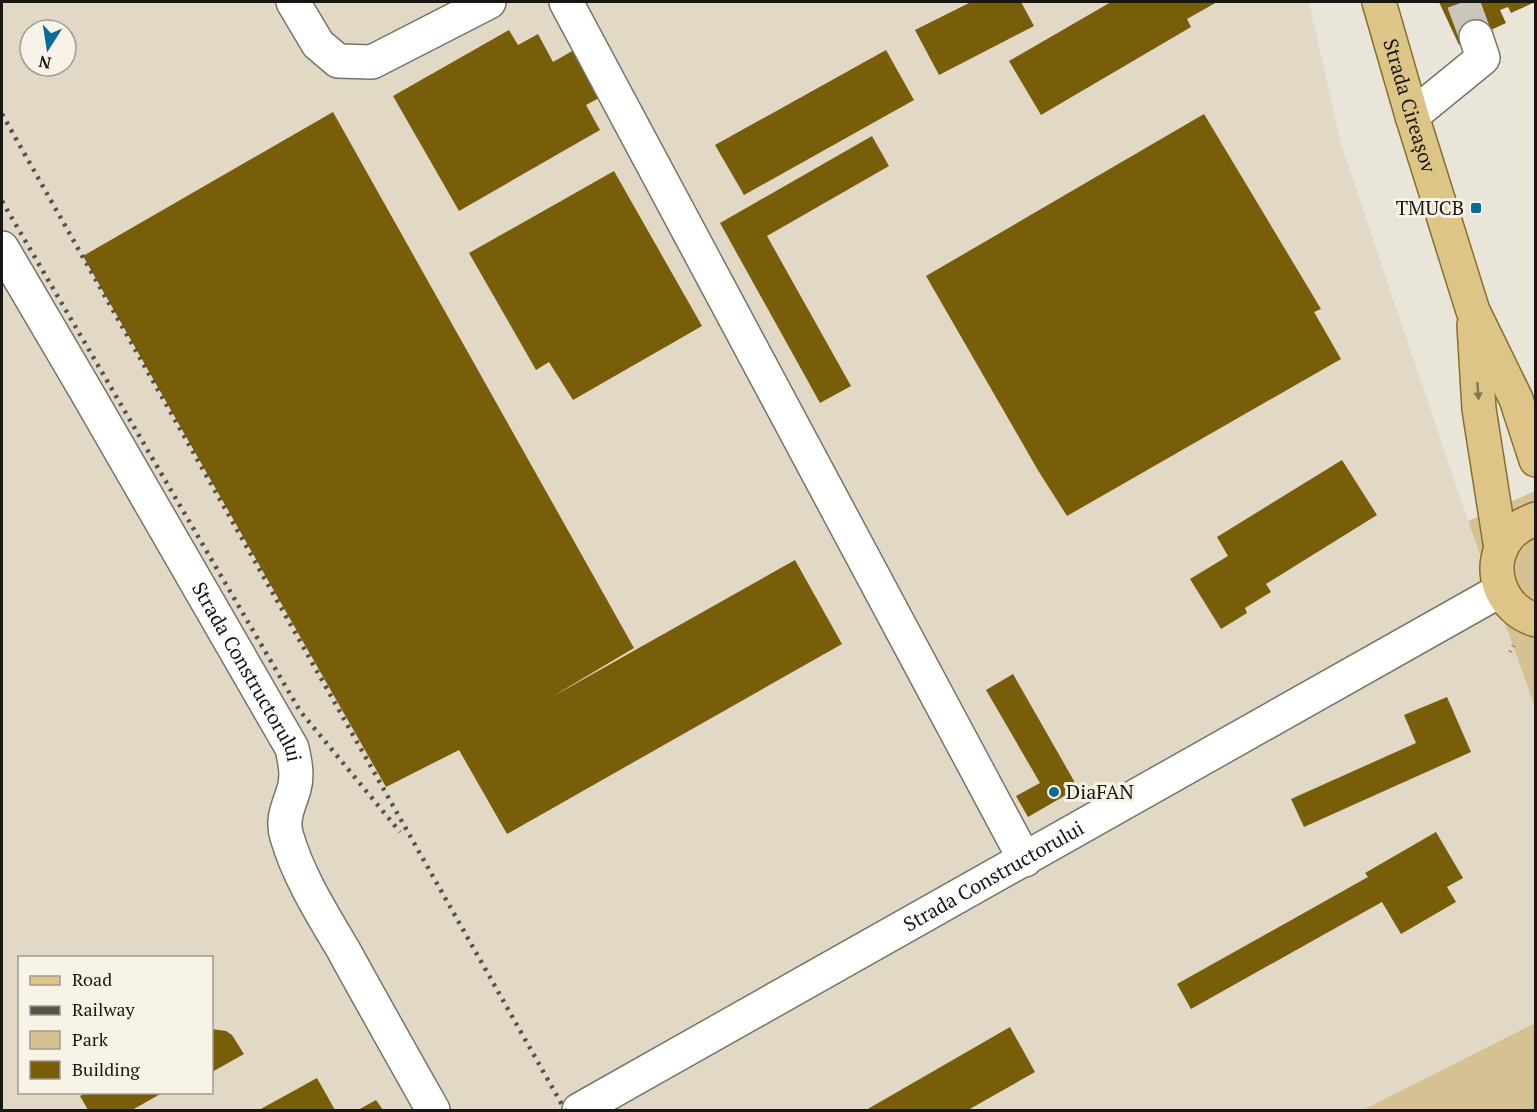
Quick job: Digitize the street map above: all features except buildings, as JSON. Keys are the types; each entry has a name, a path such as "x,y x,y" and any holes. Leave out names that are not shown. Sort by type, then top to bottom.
{"main road":[{"name":"Strada Cireașov","path":"1379,2 1473,312 1516,399 1536,460"},
{"name":"Strada Cireașov","path":"1473,312 1479,409 1501,549 1497,569 1501,590"},
{"path":"1501,549 1510,535 1522,525 1536,519"},
{"path":"1501,590 1511,606 1532,626"}],"street":[{"path":"292,2 318,44 338,61 372,62 489,2"},
{"path":"566,2 1025,860"},
{"path":"1412,116 1483,58 1476,37"},
{"name":"Strada Constructorului","path":"2,248 292,748 296,769 294,788 287,804 285,819 286,834 294,857 312,895 433,1110"},
{"name":"Strada Constructorului","path":"579,1110 1501,590"}],"shaded area":[{"path":"2,2 1309,2 1341,144 1468,521 1535,707 1535,1023 1363,1110 2,1110"}],"green space":[{"path":"1535,491 1535,707 1468,521"},
{"path":"1535,1023 1535,1110 1363,1110"}],"tunnel":[{"path":"1463,2 1476,37"}],"railway":[{"path":"2,114 565,1110"},
{"path":"2,201 300,711 400,832"}],"place":[{"name":"TMUCB","path":"1476,208"},
{"name":"DiaFAN","path":"1054,792"}]}
